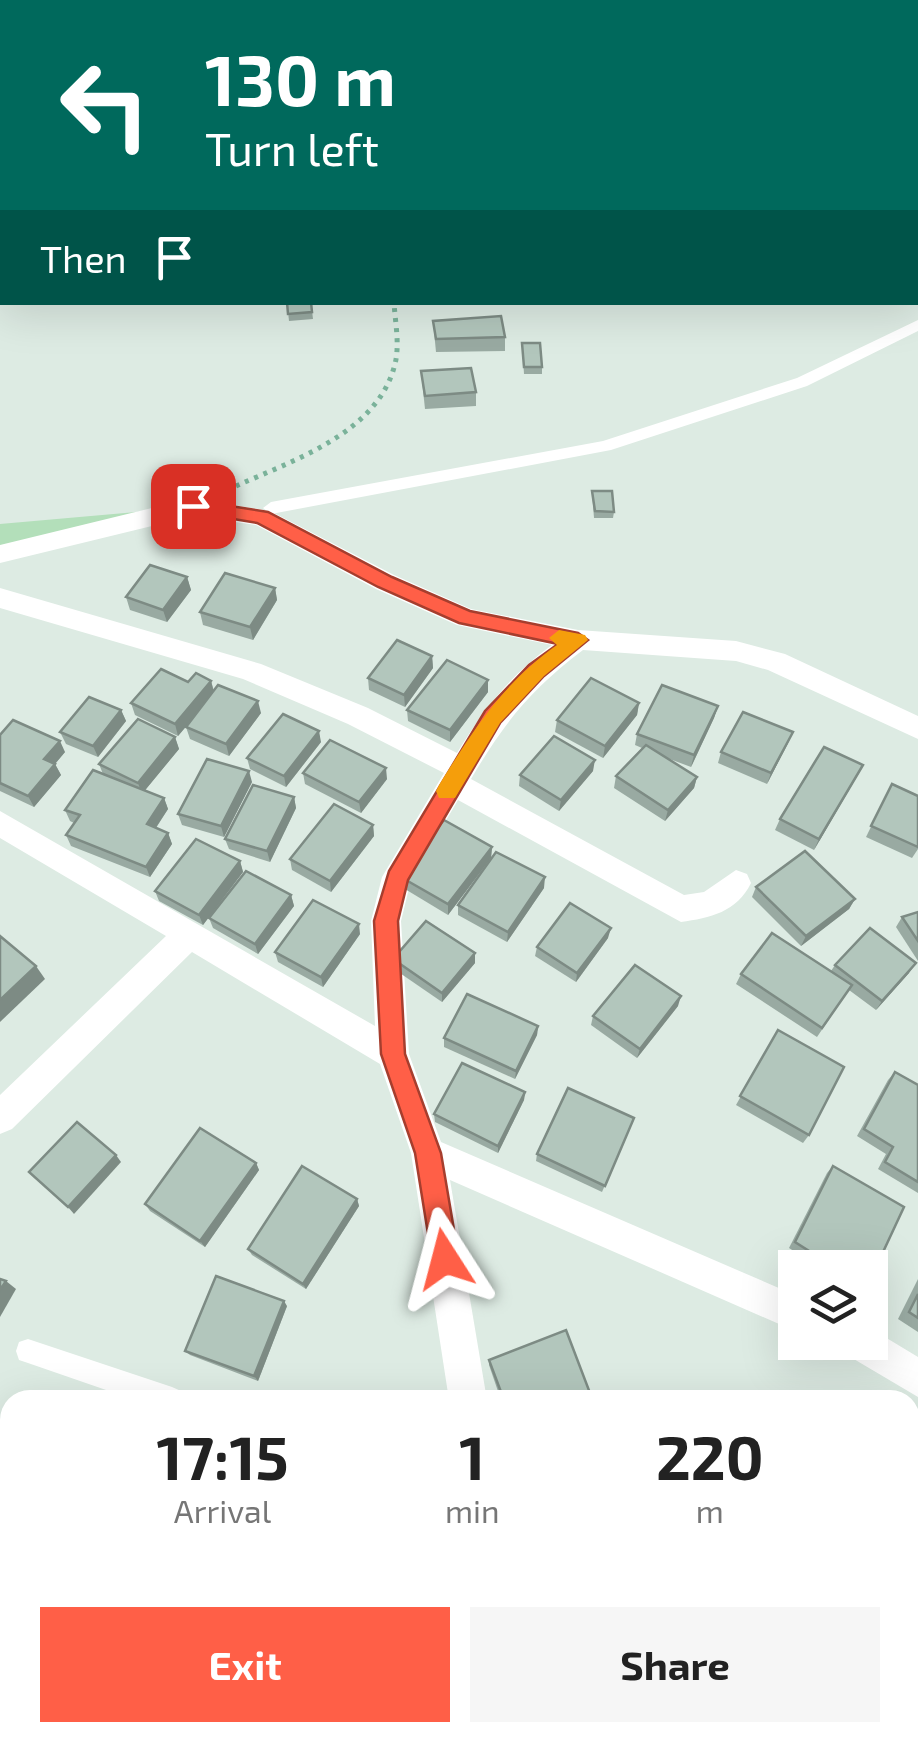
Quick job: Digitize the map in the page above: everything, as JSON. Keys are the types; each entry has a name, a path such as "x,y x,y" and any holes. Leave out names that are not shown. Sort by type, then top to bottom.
{"street":[{"path":"193,506 261,517 385,582 466,618 578,640 736,651 775,661 918,728"},
{"path":"0,554 193,506 271,508"},
{"path":"0,598 251,671 358,716 681,909 712,904 736,883"},
{"path":"466,1390 428,1153 393,1054 386,921 397,878 493,717 536,670 578,640"},
{"path":"0,823 393,1054"},
{"path":"0,1118 189,934"},
{"path":"428,1153 778,1306"},
{"path":"888,1359 918,1378"}],"lane":[{"path":"271,508 605,446 802,382 918,325"},
{"path":"28,1352 142,1390"}],"path":[{"path":"193,506 342,434 370,411 395,365 394,305"}],"green space":[{"path":"193,507 0,554 0,524"}],"building":[{"path":"287,305 311,305 312,312 288,314"},
{"path":"501,316 505,337 436,339 433,321"},
{"path":"522,343 540,343 542,367 524,367"},
{"path":"471,368 476,392 425,396 421,371"},
{"path":"592,491 612,491 614,512 595,511"},
{"path":"150,565 187,577 163,610 126,597"},
{"path":"225,573 275,588 250,627 200,612"},
{"path":"397,640 432,656 404,695 368,678"},
{"path":"447,660 488,680 450,730 407,710"},
{"path":"161,669 188,682 196,673 211,681 175,724 131,703"},
{"path":"591,678 639,703 605,746 557,720"},
{"path":"218,685 258,701 226,744 186,727"},
{"path":"662,685 718,706 694,755 637,734"},
{"path":"89,697 121,710 93,746 60,732"},
{"path":"743,712 793,732 771,773 721,752"},
{"path":"283,714 319,731 284,776 247,758"},
{"path":"138,719 175,737 138,783 99,764"},
{"path":"13,720 60,741 44,759 55,764 28,796 0,783 0,735"},
{"path":"554,736 595,760 561,800 520,775"},
{"path":"330,740 386,768 359,802 303,773"},
{"path":"646,745 697,777 668,810 616,776"},
{"path":"824,747 863,765 819,839 780,819"},
{"path":"207,759 249,771 221,826 178,814"},
{"path":"93,770 164,798 147,824 168,833 146,867 66,835 80,815 65,810"},
{"path":"892,784 918,796 918,847 871,826"},
{"path":"253,785 294,797 267,851 225,839"},
{"path":"334,804 373,825 330,881 290,859"},
{"path":"444,820 492,847 448,904 399,876"},
{"path":"196,839 240,861 199,915 155,891"},
{"path":"805,851 855,899 806,936 756,887"},
{"path":"496,852 545,877 508,932 458,905"},
{"path":"246,871 291,895 255,944 209,918"},
{"path":"313,900 359,924 321,977 275,952"},
{"path":"570,903 611,928 577,973 537,947"},
{"path":"918,912 918,941 902,917"},
{"path":"426,921 475,953 442,993 393,959"},
{"path":"870,928 916,963 882,1001 835,965"},
{"path":"772,933 852,985 822,1028 741,974"},
{"path":"0,936 36,966 0,1000"},
{"path":"635,965 681,996 640,1049 593,1016"},
{"path":"467,994 538,1026 516,1071 444,1038"},
{"path":"778,1030 844,1067 809,1135 740,1096"},
{"path":"462,1063 525,1092 498,1146 434,1114"},
{"path":"895,1072 918,1085 918,1182 885,1162 893,1147 864,1129"},
{"path":"568,1088 634,1118 605,1186 537,1154"},
{"path":"77,1122 116,1155 68,1207 29,1172"},
{"path":"200,1128 256,1163 200,1241 145,1204"},
{"path":"302,1166 357,1199 303,1284 248,1249"},
{"path":"833,1166 904,1207 884,1250 808,1250 795,1242"},
{"path":"216,1276 284,1301 254,1376 185,1351"},
{"path":"918,1294 918,1318 909,1312"},
{"path":"566,1330 589,1390 500,1390 489,1360"}],"slow traffic":[{"path":"447,791 493,717 536,670 578,640 559,638"}],"route":[{"path":"193,506 261,517 385,582 466,618 542,636 578,640 536,670 493,717 397,878 386,921 385,960 393,1054 428,1153 445,1259"}]}
